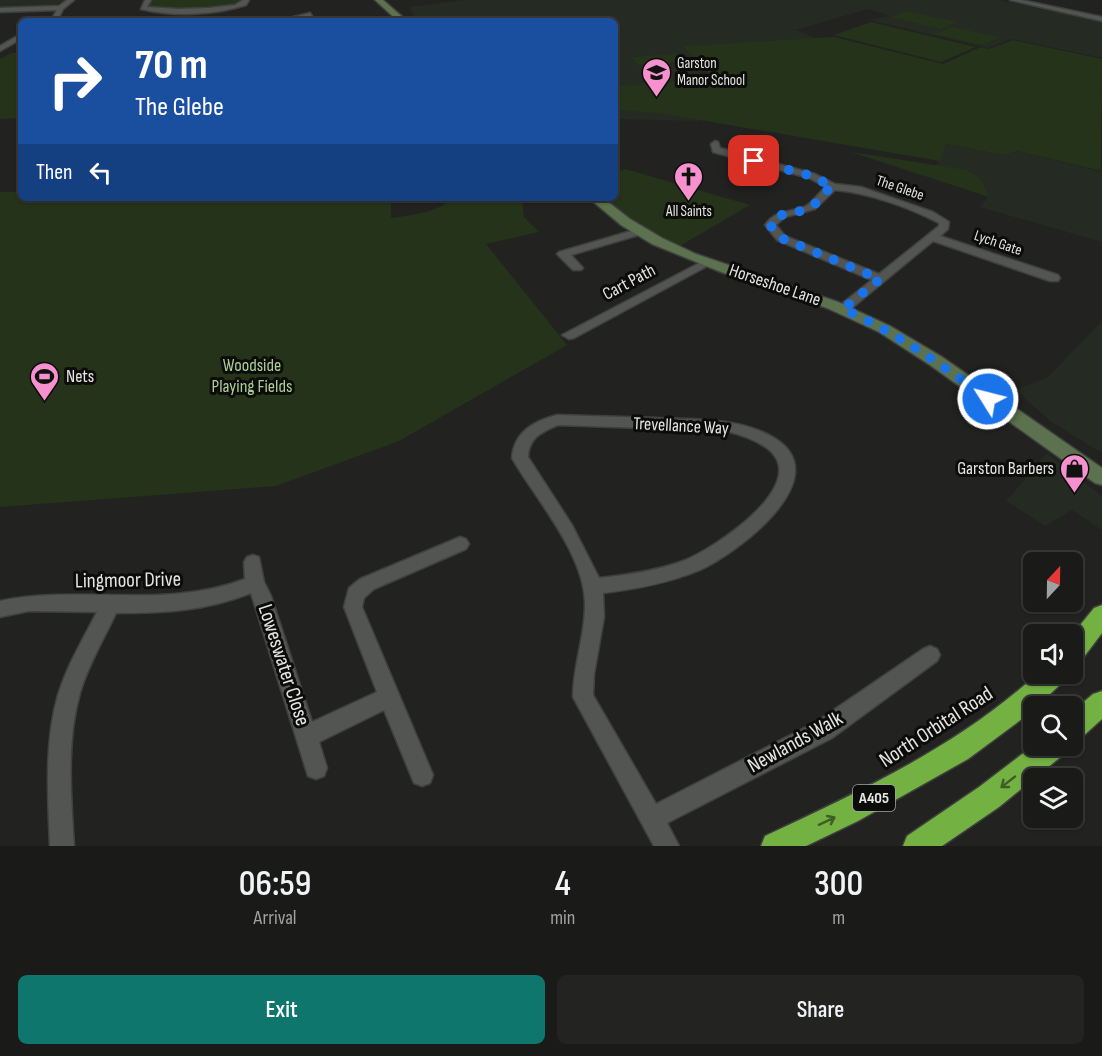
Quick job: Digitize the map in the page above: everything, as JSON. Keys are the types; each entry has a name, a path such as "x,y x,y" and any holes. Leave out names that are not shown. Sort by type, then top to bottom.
{"highway":[{"path":"1083,640 1101,617"},
{"name":"North Orbital Road","path":"774,846 869,801 969,742 1019,706 1043,684"},
{"path":"1083,719 1102,703"},
{"path":"916,846 989,797 1041,756"}],"street":[{"path":"56,18 61,8 71,0"},
{"path":"148,0 143,8 162,10 234,7 244,4 246,0"},
{"path":"379,0 400,18"},
{"path":"1013,0 1102,19"},
{"path":"0,10 61,8"},
{"path":"297,18 310,15"},
{"path":"9,36 18,36"},
{"path":"0,49 18,38"},
{"name":"The Glebe","path":"712,149 812,176 833,187 857,189 938,218 944,222 944,227 932,237"},
{"path":"833,187 826,190 812,207 780,216 770,225 781,238 880,279"},
{"name":"Horseshoe Lane","path":"599,201 638,231 666,247 843,309 868,320 931,358 1102,478"},
{"path":"578,268 563,254 638,231"},
{"path":"843,309 932,237"},
{"name":"Lych Gate","path":"932,237 1054,278"},
{"name":"Cart Path","path":"569,334 707,262"},
{"name":"Trevellance Way","path":"593,586 659,576 703,560 732,543 759,520 780,493 788,477 789,464 766,440 746,431 725,426 557,420 532,430 523,439 520,458 578,552 593,586 596,604 582,679 583,697 667,846"},
{"path":"422,775 353,607 356,594 367,584 460,544"},
{"name":"Loweswater Close","path":"253,562 255,583 262,596 316,768"},
{"name":"Lingmoor Drive","path":"0,609 29,603 110,605 186,602 219,597 255,583"},
{"path":"62,846 61,738 66,705 74,680 110,605"},
{"name":"Newlands Walk","path":"652,818 824,730 930,655"},
{"path":"306,736 389,697"}],"shaded area":[{"path":"0,0 64,0 53,7 0,7"},
{"path":"463,0 999,0 1102,22 1102,58 1011,39 988,48 869,20 890,16 868,9 796,30 824,42 806,72 704,72 696,74 698,121 618,119 618,18 414,18 409,7"},
{"path":"946,144 1004,155 1018,151 1102,172 1102,242 980,207 988,197 937,165"},
{"path":"1102,321 1102,453 1050,421 1016,390 1048,377"},
{"path":"1047,453 1102,496 1102,530 1072,510 1045,526 1006,501"}],"green space":[{"path":"152,0 244,0 244,2 210,7 167,9 148,6"},
{"path":"906,11 957,22 941,29 890,17"},
{"path":"871,22 976,47 941,62 834,35"},
{"path":"952,27 1000,37 982,45 934,34"},
{"path":"834,37 943,64 981,47 989,49 1013,40 1102,59 1101,171 1018,151 1004,155 946,144 940,161 665,114 618,109 618,86 687,81 709,73 683,46"},
{"path":"12,53 18,53 18,118 0,119 0,59"},
{"path":"675,54 682,61 638,65 631,57"},
{"path":"851,152 967,170 980,178 989,197"},
{"path":"625,169 750,205 678,247 646,230 607,201 618,201 618,172"},
{"name":"Woodside Playing Fields","path":"0,192 18,192 18,201 391,201 391,218 432,210 448,201 522,201 524,217 539,232 486,244 567,345 399,441 276,486 0,507"}],"place":[{"name":"Garston Manor School","path":"656,98"},
{"name":"All Saints","path":"689,202"},
{"name":"Nets","path":"45,402"},
{"name":"Garston Barbers","path":"1075,494"}],"route":[{"path":"754,161 812,176 833,187 826,190 812,207 780,216 770,225 781,238 880,279 843,309 868,320 904,341 988,399"}]}
